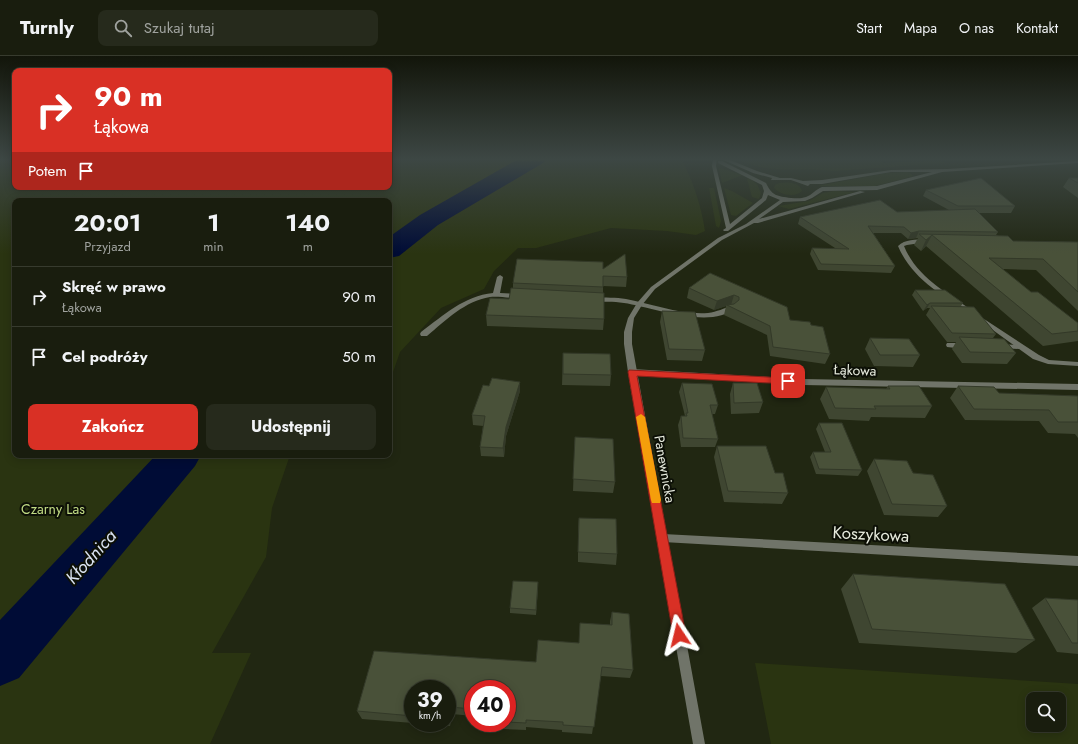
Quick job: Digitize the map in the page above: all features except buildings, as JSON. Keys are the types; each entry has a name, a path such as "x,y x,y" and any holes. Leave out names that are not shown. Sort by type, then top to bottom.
{"street":[{"path":"720,190 728,227"},
{"path":"767,191 780,197 790,199 808,198 814,192 821,190"},
{"path":"748,225 779,214 869,190"},
{"name":"Panewnicka","path":"720,239 728,227 764,199 767,191"},
{"name":"Panewnicka","path":"699,744 632,372 628,332 632,318 639,304 654,288 720,239 748,225 772,206 781,201 790,199"},
{"path":"931,241 905,243 901,246 904,256 913,268 926,280 1019,346 1048,362 1078,364"},
{"path":"496,295 500,277"},
{"path":"424,334 462,305 474,299 496,295 526,296"},
{"path":"586,299 624,301 672,312 709,315 728,312 732,308"},
{"path":"956,312 971,312"},
{"path":"950,345 973,346"},
{"path":"989,346 1019,346"},
{"name":"Łąkowa","path":"632,372 803,382 1078,387"},
{"name":"Koszykowa","path":"663,538 1078,561"}],"green space":[{"name":"Czarny Las","path":"0,190 476,190 427,219 392,244 392,198 12,198 12,458 169,458 0,647"},
{"path":"490,190 695,190 705,231 696,235 667,231 611,228 536,248 518,248 494,271 484,289 441,308 400,352 392,375 392,253 434,221"},
{"path":"709,190 714,190 721,221 719,228 716,226"},
{"path":"725,190 732,191 753,203 736,216 731,215"},
{"path":"750,190 760,190 761,193 759,199 752,197"},
{"path":"777,190 802,191 792,195"},
{"path":"834,191 855,192 789,209 778,206 809,201 823,193"},
{"path":"185,458 289,458 272,508 266,557 212,653 251,653 210,744 0,744 0,674"},
{"path":"755,663 1078,684 1078,744 771,744"}],"waterway":[{"name":"Kłodnica","path":"392,248 429,220 480,190"},
{"name":"Kłodnica","path":"0,659 178,458"}],"slow traffic":[{"path":"641,417 656,500"}],"route":[{"path":"679,635 663,538 632,372 788,381"}]}
